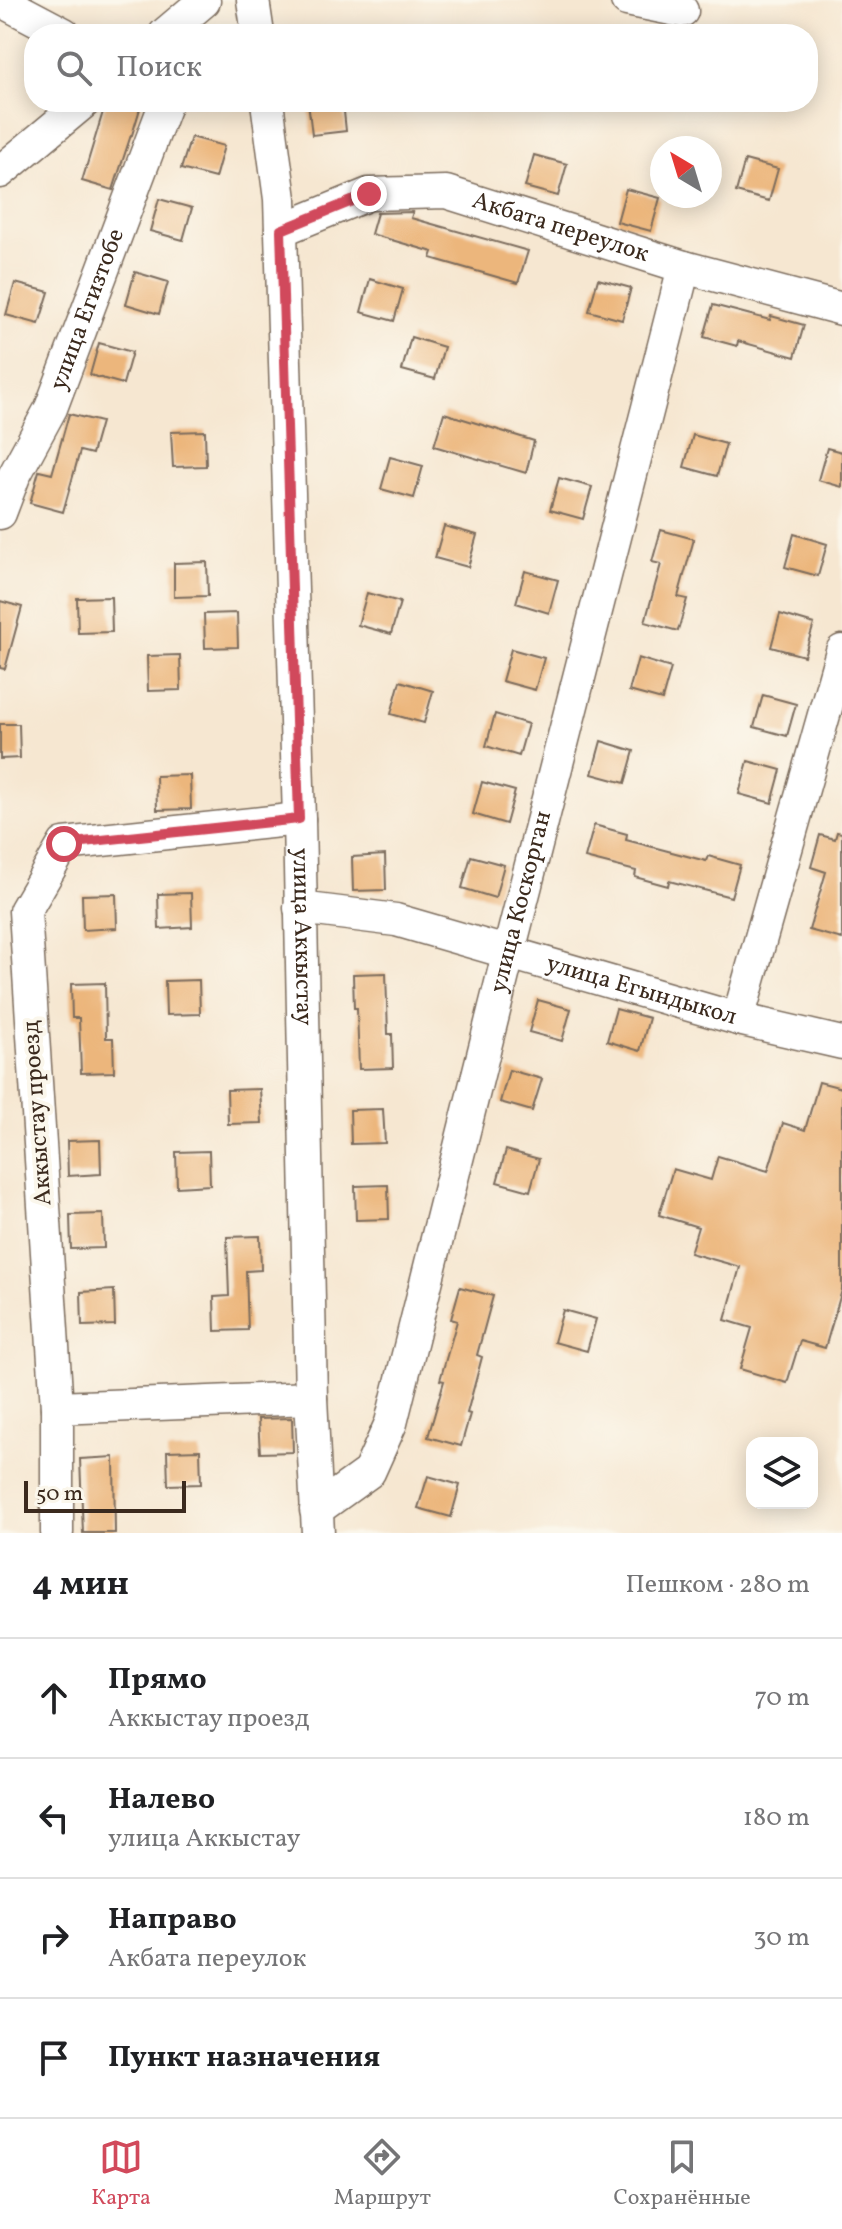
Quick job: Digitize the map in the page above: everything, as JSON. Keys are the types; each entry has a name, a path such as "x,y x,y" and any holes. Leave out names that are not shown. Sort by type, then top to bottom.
{"street":[{"path":"0,0 45,24"},
{"path":"176,24 204,0"},
{"path":"196,24 204,0"},
{"path":"253,0 257,24"},
{"path":"627,0 682,11"},
{"path":"0,172 72,112"},
{"name":"улица Егизтобе","path":"0,513 14,476 51,408 162,112"},
{"name":"улица Аккыстау","path":"268,112 280,199 299,819 311,1398 317,1522"},
{"name":"Акбата переулок","path":"281,230 369,194 446,192 684,267 842,309"},
{"name":"улица Коскорган","path":"317,1522 369,1472 391,1423 684,267"},
{"path":"738,1019 842,651"},
{"name":"Аккыстау проезд","path":"57,1533 57,1408 25,911 64,844 299,819"},
{"name":"улица Егындыкол","path":"300,908 396,920 738,1019 842,1043"},
{"path":"57,1408 311,1398"}],"building":[{"path":"103,112 139,112 113,190 82,181"},
{"path":"309,112 344,112 346,131 312,135"},
{"path":"191,137 224,146 215,178 181,169"},
{"path":"534,155 567,164 558,196 525,187"},
{"path":"745,160 778,169 769,201 736,192"},
{"path":"626,189 650,195 650,208 657,208 651,231 617,222"},
{"path":"159,199 192,208 183,240 150,231"},
{"path":"413,212 411,218 528,251 518,283 431,258 433,252 371,234 377,213"},
{"path":"135,272 168,282 159,314 126,304"},
{"path":"370,279 403,289 394,321 361,312"},
{"path":"598,279 631,288 622,320 589,311"},
{"path":"15,283 49,292 39,324 6,315"},
{"path":"713,305 770,320 771,316 804,325 795,357 738,341 737,346 704,337"},
{"path":"411,337 444,347 435,379 402,370"},
{"path":"99,343 132,352 123,384 90,375"},
{"path":"444,413 534,441 526,473 434,446"},
{"path":"69,414 101,422 92,454 80,451 63,512 30,503 39,471 52,474"},
{"path":"205,431 206,466 173,467 171,432"},
{"path":"693,435 726,444 717,476 684,467"},
{"path":"827,448 842,452 842,487 818,480"},
{"path":"390,457 423,466 414,498 381,489"},
{"path":"559,478 592,487 583,519 550,510"},
{"path":"444,526 477,535 468,567 435,558"},
{"path":"661,530 694,539 678,597 687,599 678,631 645,622 661,564 652,562"},
{"path":"794,534 827,544 818,576 785,567"},
{"path":"207,562 208,596 174,597 174,563"},
{"path":"525,571 558,580 549,613 516,603"},
{"path":"367,593 400,602 391,634 358,625"},
{"path":"111,597 112,632 78,633 77,598"},
{"path":"0,601 22,607 5,669 0,668"},
{"path":"237,613 238,647 205,648 204,614"},
{"path":"780,614 814,624 804,656 771,647"},
{"path":"511,649 544,658 535,690 502,681"},
{"path":"180,655 181,690 148,691 147,656"},
{"path":"638,658 671,668 662,700 629,691"},
{"path":"400,681 433,691 424,723 391,714"},
{"path":"763,695 796,704 787,736 754,727"},
{"path":"495,714 528,724 519,756 486,746"},
{"path":"0,724 19,724 20,758 0,759"},
{"path":"601,741 634,751 625,783 592,774"},
{"path":"748,761 781,770 772,803 739,794"},
{"path":"190,775 191,809 157,810 156,776"},
{"path":"482,782 515,791 506,824 473,814"},
{"path":"594,825 627,834 626,840 706,861 708,856 740,865 731,897 669,881 668,886 635,877 636,871 585,858"},
{"path":"837,832 842,833 842,939 809,930 826,872 811,867 820,835 835,839"},
{"path":"385,855 386,890 353,891 352,857"},
{"path":"471,856 504,865 495,898 462,888"},
{"path":"191,893 192,927 159,929 158,894"},
{"path":"116,894 117,928 83,930 82,895"},
{"path":"386,973 388,1034 392,1034 393,1068 359,1069 353,974"},
{"path":"199,980 200,1014 166,1015 165,981"},
{"path":"105,983 106,1038 113,1038 114,1072 81,1073 79,1018 72,1018 71,984"},
{"path":"538,1000 571,1009 562,1041 529,1032"},
{"path":"616,1009 649,1018 640,1051 607,1041"},
{"path":"509,1070 542,1079 532,1111 500,1102"},
{"path":"819,1082 842,1088 842,1290 825,1348 800,1341 787,1383 740,1369 752,1328 725,1320 740,1267 690,1253 698,1227 659,1215 673,1169 711,1180 718,1156 768,1171 783,1123 805,1130"},
{"path":"260,1089 262,1123 228,1124 227,1090"},
{"path":"383,1109 385,1143 351,1144 350,1110"},
{"path":"100,1140 101,1174 68,1176 67,1141"},
{"path":"506,1150 539,1159 530,1191 497,1182"},
{"path":"209,1151 210,1185 177,1187 176,1152"},
{"path":"388,1185 389,1219 356,1220 355,1186"},
{"path":"103,1214 104,1248 71,1249 70,1215"},
{"path":"260,1236 261,1270 246,1271 248,1330 215,1331 214,1297 229,1296 227,1237"},
{"path":"460,1287 493,1296 477,1355 482,1357 461,1446 428,1437 457,1321 451,1319"},
{"path":"114,1290 115,1325 82,1326 81,1292"},
{"path":"563,1310 596,1319 587,1351 554,1342"},
{"path":"292,1418 293,1452 260,1453 258,1419"},
{"path":"200,1450 201,1484 168,1485 167,1451"},
{"path":"114,1457 115,1533 83,1533 80,1459"},
{"path":"428,1476 460,1485 451,1517 418,1508"}],"route":[{"path":"64,844 299,819 281,230 369,194"}]}
